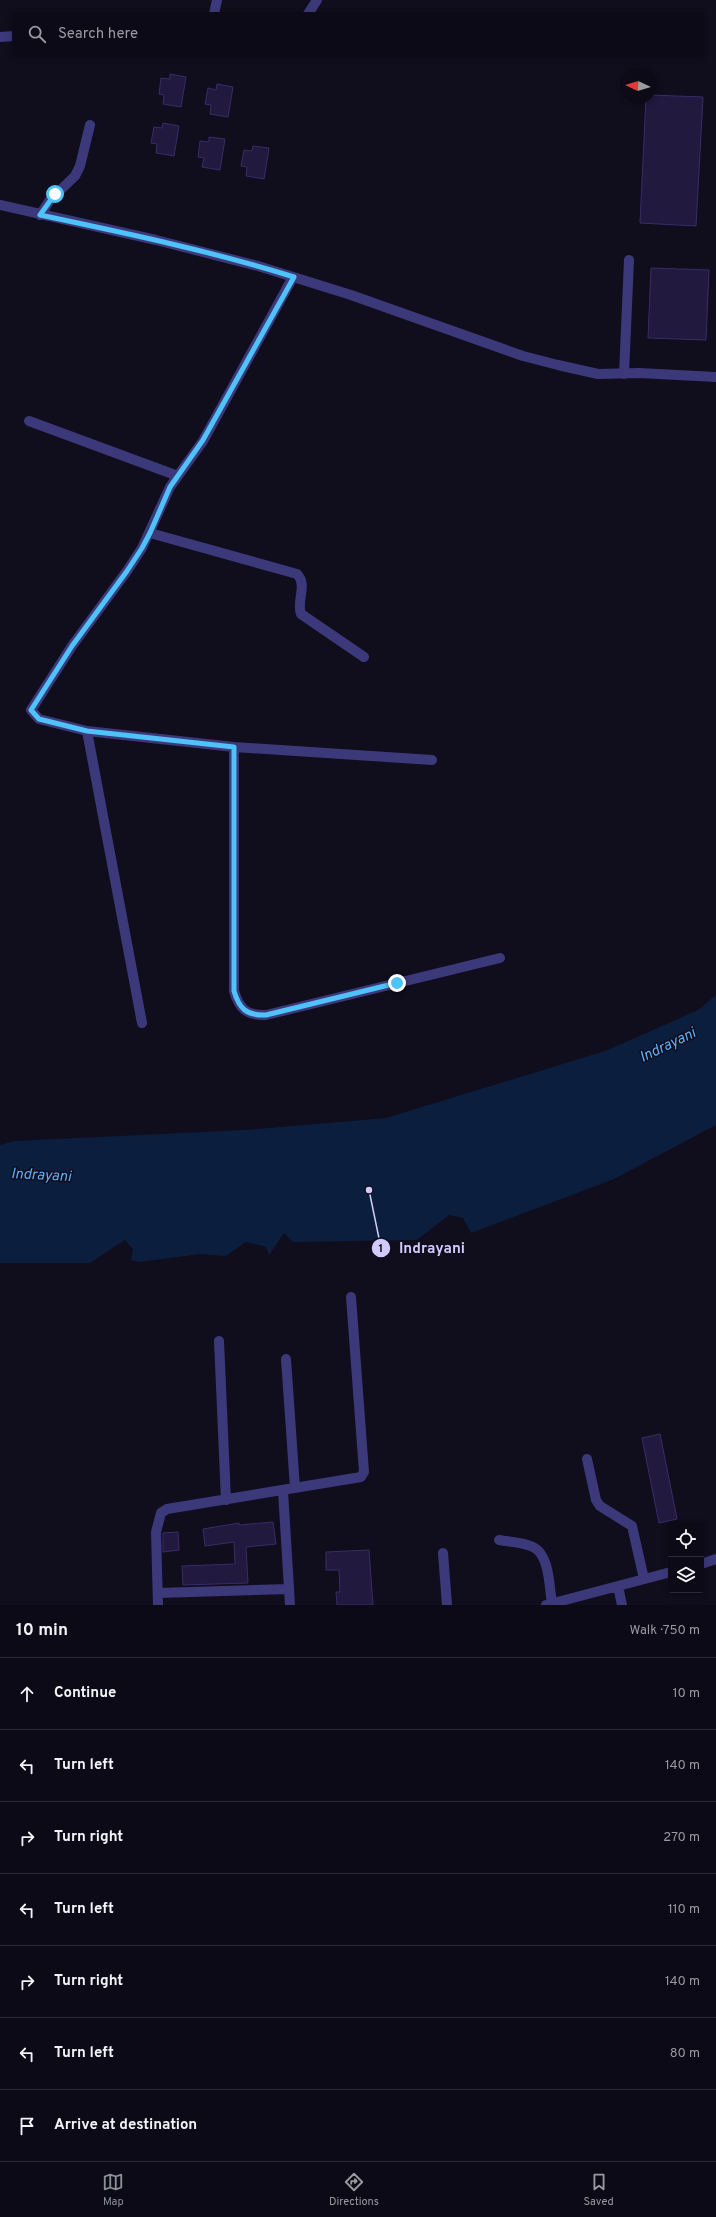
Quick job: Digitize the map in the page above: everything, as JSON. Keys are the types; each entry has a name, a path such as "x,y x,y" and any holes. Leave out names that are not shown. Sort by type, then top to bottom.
{"street":[{"path":"214,12 217,0"},
{"path":"309,12 317,0"},
{"path":"0,37 12,36"},
{"path":"40,215 50,200 75,176 80,166 90,125"},
{"path":"0,205 156,240 258,266 523,356 598,374 716,377"},
{"path":"624,374 629,260"},
{"path":"294,277 203,440 170,487 150,533 127,571 72,646 31,710 39,719 87,731 234,747 432,760"},
{"path":"29,421 178,476"},
{"path":"150,533 297,574 302,583 299,604 301,614 364,657"},
{"path":"87,731 142,1023"},
{"path":"234,747 234,991 238,1005 246,1012 256,1015 266,1015 500,958"},
{"path":"158,1605 156,1532 161,1513 167,1509 295,1488 355,1480 361,1477 364,1472 351,1297"},
{"path":"219,1341 226,1500"},
{"path":"286,1359 295,1488"},
{"path":"587,1458 596,1500 600,1506 632,1526 644,1579"},
{"path":"283,1491 290,1605"},
{"path":"499,1540 525,1544 538,1551 545,1562 549,1604 668,1573"},
{"path":"443,1553 447,1605"},
{"path":"704,1563 716,1559"},
{"path":"618,1586 622,1605"},
{"path":"158,1593 289,1589"}],"water":[{"path":"716,995 716,1125 614,1179 471,1233 463,1218 449,1215 417,1240 293,1242 284,1233 269,1255 266,1247 246,1242 226,1256 201,1254 139,1262 131,1260 133,1249 125,1240 90,1263 0,1263 0,1145 14,1141 244,1130 386,1118 608,1050 698,1010"}],"building":[{"path":"170,74 186,77 181,107 163,104 164,95 159,94 161,78 170,79"},
{"path":"217,84 233,87 228,117 210,114 211,105 205,104 208,88 216,90"},
{"path":"656,95 703,97 696,226 640,223 646,104 656,104"},
{"path":"163,123 179,126 174,156 156,153 157,144 151,143 154,127 162,128"},
{"path":"209,137 225,139 220,170 202,167 204,158 198,157 200,141 209,142"},
{"path":"253,146 269,148 264,179 246,176 247,167 241,166 244,150 252,151"},
{"path":"651,268 709,270 706,340 648,338"},
{"path":"660,1434 677,1519 659,1523 642,1438"},
{"path":"273,1522 276,1544 246,1547 248,1583 183,1585 182,1566 235,1564 234,1542 205,1546 203,1529 239,1523 239,1525"},
{"path":"178,1532 179,1550 163,1552 163,1533"},
{"path":"369,1550 373,1605 337,1605 336,1592 340,1592 339,1570 326,1570 326,1552"}],"place":[{"name":"Indrayani","path":"369,1190"}],"route":[{"path":"55,194 40,215 156,240 258,266 294,277 203,440 170,487 142,548 72,646 31,710 39,719 87,731 234,747 234,991 238,1005 246,1012 256,1015 266,1015 397,983"}]}
